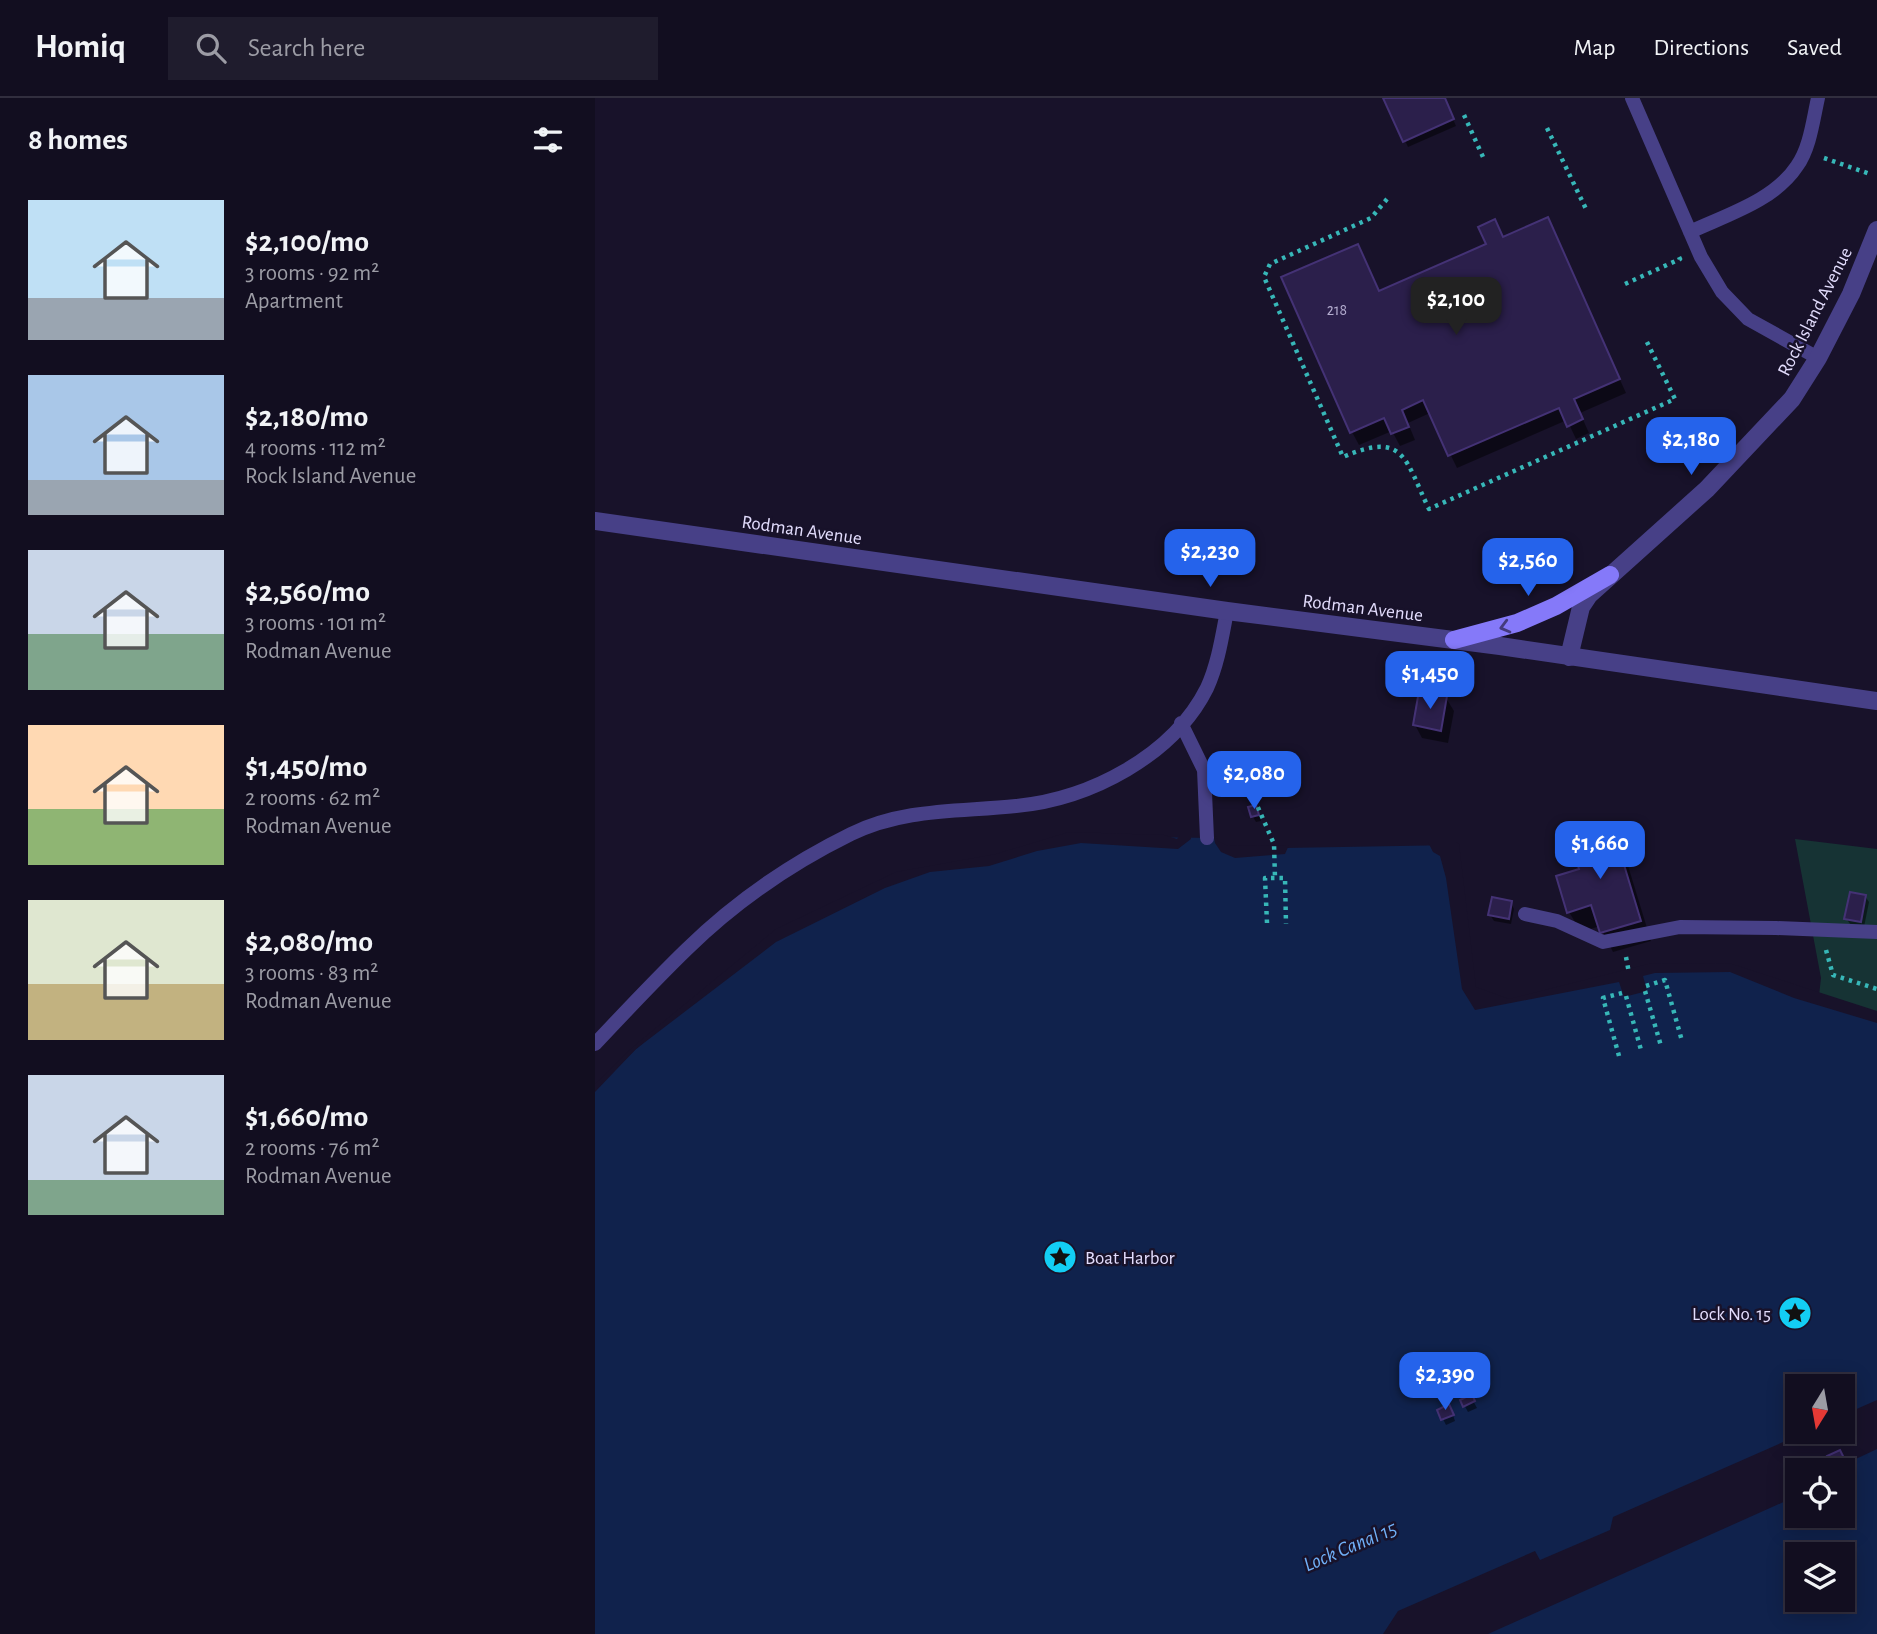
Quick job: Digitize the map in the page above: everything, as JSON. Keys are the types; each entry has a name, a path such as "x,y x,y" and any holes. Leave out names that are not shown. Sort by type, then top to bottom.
{"street":[{"name":"Rock Island Avenue","path":"1569,657 1581,607 1589,595 1707,489 1792,399 1818,358 1851,293 1877,230"},
{"name":"Rodman Avenue","path":"595,521 1877,701"},
{"path":"1454,640 1517,623 1556,606 1610,575"}],"lane":[{"path":"1632,98 1701,257 1722,292 1748,319 1818,358"},
{"path":"1690,232 1770,194 1797,166 1818,98"},
{"path":"595,1044 688,947 746,898 796,864 850,834 894,817 925,812 1017,806 1061,798 1095,784 1155,751 1194,709 1207,687 1216,664 1227,611"},
{"path":"1181,723 1204,770 1207,838"},
{"path":"1525,914 1557,921 1603,942 1680,927 1877,932"}],"path":[{"path":"1464,115 1483,157"},
{"path":"1547,128 1586,209"},
{"path":"1803,152 1870,174"},
{"path":"1387,199 1371,218 1270,264 1264,277 1343,457 1367,446 1391,448 1406,460 1429,509 1675,399 1646,340"},
{"path":"1625,284 1680,259 1674,247"},
{"path":"1204,770 1242,771 1274,844 1275,878"},
{"path":"1267,923 1265,878 1285,878 1286,923"},
{"path":"1819,929 1833,975 1877,989"},
{"path":"1626,958 1629,973"},
{"path":"1661,1046 1646,988 1665,980 1682,1041"},
{"path":"1619,1056 1603,998 1624,994 1641,1050"}],"green space":[{"path":"1795,839 1877,849 1877,1015 1819,996 1821,978"}],"water":[{"name":"Lock Canal 15","path":"1069,836 1214,838 1215,843 1227,849 1456,845 1473,990 1509,1003 1649,967 1729,966 1877,1015 1877,1634 595,1634 595,1089 636,1049 778,932 897,875 997,858"}],"pier":[{"path":"1069,832 1164,835 1177,839 1180,835 1191,835 1191,839 1178,849 1081,843 1037,851 989,866 930,872 885,888 776,942 636,1049 595,1092 595,1084 634,1046 776,929 896,872 996,854"},
{"path":"1215,834 1218,841 1228,846 1289,845 1285,854 1235,858 1221,852 1215,843"},
{"path":"1428,842 1459,844 1476,987 1509,999 1648,964 1729,963 1877,1011 1877,1023 1794,998 1730,972 1655,973 1643,976 1647,991 1624,997 1619,982 1475,1010 1462,989 1446,878 1440,856 1433,852"},
{"path":"1877,1400 1877,1449 1855,1459 1785,1458 1785,1501 1488,1634 1383,1634 1398,1611 1535,1551 1540,1560 1610,1530 1613,1517 1785,1441 1785,1444 1855,1444 1855,1410"}],"building":[{"path":"1383,98 1445,98 1454,119 1403,142"},
{"path":"1548,217 1620,379 1574,399 1583,419 1567,427 1559,408 1448,456 1423,400 1402,410 1409,427 1391,434 1384,418 1350,433 1281,277 1358,244 1379,291 1486,244 1478,227 1495,219 1503,237"},
{"path":"1419,691 1447,696 1441,731 1413,725"},
{"path":"1256,805 1259,815 1251,817 1248,807"},
{"path":"1612,825 1641,921 1600,933 1591,905 1567,913 1556,876 1579,869 1569,838"},
{"path":"1850,892 1866,895 1861,922 1844,919"},
{"path":"1492,897 1512,901 1509,919 1488,915"},
{"path":"1472,1394 1475,1401 1463,1407 1460,1400"},
{"path":"1449,1404 1454,1415 1441,1420 1437,1410"},
{"path":"1840,1450 1844,1458 1828,1458 1827,1456"}],"place":[{"name":"Boat Harbor","path":"1060,1257"},
{"name":"Lock No. 15","path":"1795,1313"}]}
